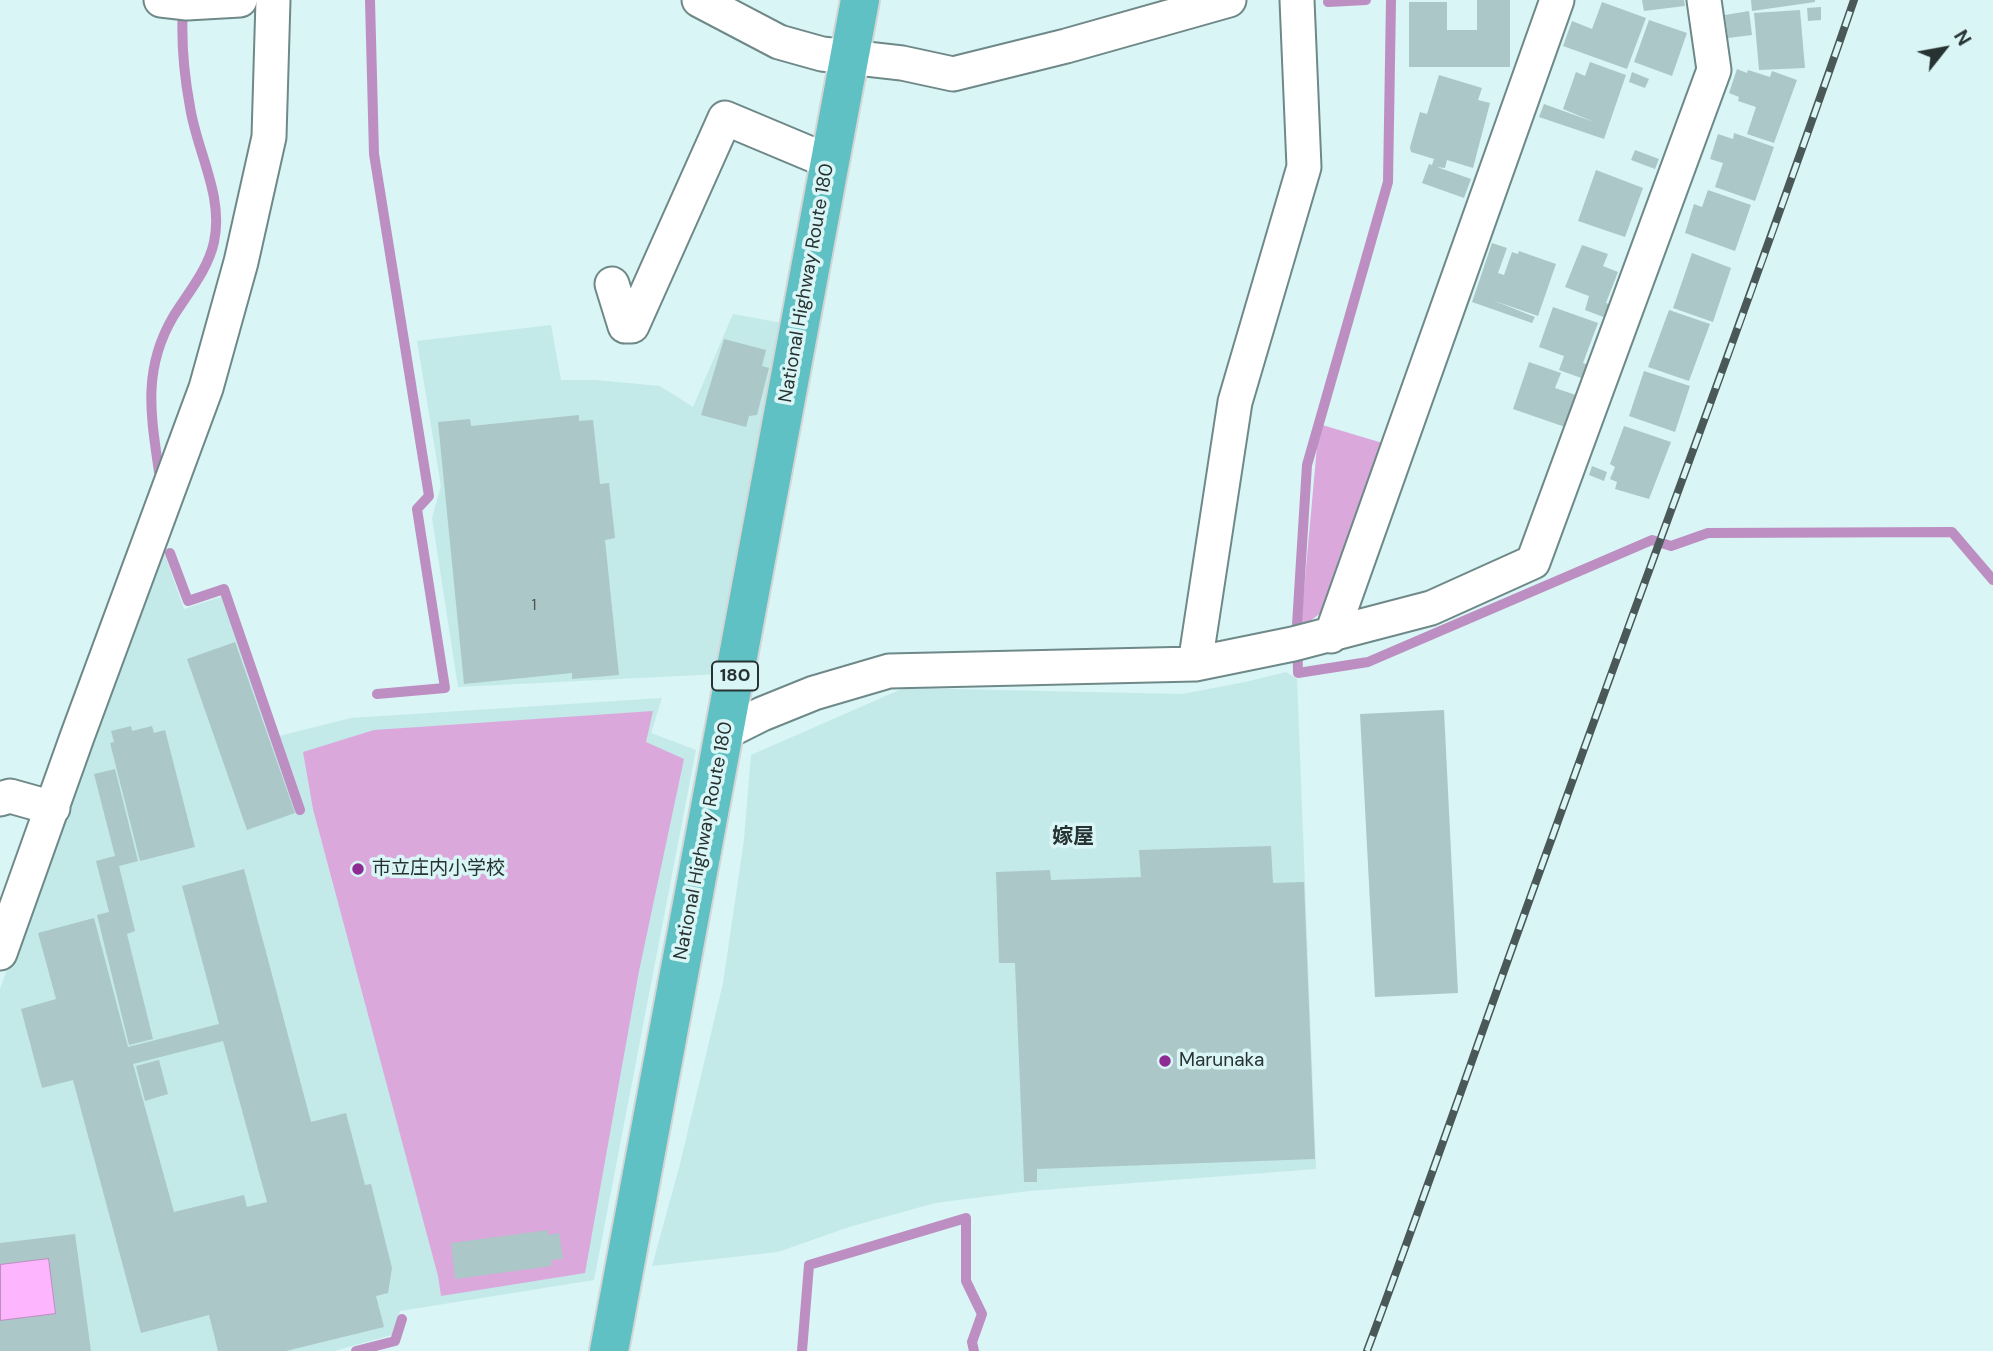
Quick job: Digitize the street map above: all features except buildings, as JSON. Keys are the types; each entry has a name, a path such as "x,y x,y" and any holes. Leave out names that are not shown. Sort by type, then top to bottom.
{"highway":[{"name":"National Highway Route 180","path":"609,1351 860,0"}],"street":[{"path":"175,2 240,0"},
{"path":"0,953 206,388 241,262 269,137 273,0"},
{"path":"699,0 779,41 822,54 902,63 953,74 1066,46 1230,0"},
{"path":"1195,664 1235,402 1304,167 1297,0"},
{"path":"1308,641 1557,0"},
{"path":"724,733 814,693 890,671 1195,664 1308,641 1431,608 1532,562 1714,70 1704,0"},
{"path":"612,284 625,326 632,326 725,118 830,162"},
{"path":"0,799 10,796 53,808"}],"shaded area":[{"path":"733,314 782,323 719,674 458,687 432,518 441,486 417,341 551,325 561,380 660,386 693,407"},
{"path":"1319,424 1386,444 1326,609 1310,621 1301,623"},
{"name":"市立庄内小学校","path":"160,541 184,609 230,594 270,724 279,736 351,718 662,698 651,733 696,750 594,1280 400,1311 392,1335 334,1351 0,1351 0,989"},
{"path":"1286,672 1297,679 1316,1169 1029,1191 935,1203 849,1227 778,1252 652,1266 679,1168 723,983 744,840 751,755 904,688 1182,694"},
{"path":"653,711 646,742 684,759 639,971 585,1273 441,1296 438,1276 313,809 303,752 374,730"},
{"path":"49,1258 56,1314 0,1321 0,1264"}],"waterway":[{"path":"370,0 374,154 429,496 417,509 445,688 377,694"},
{"path":"1328,2 1366,0"},
{"path":"1391,0 1388,182 1307,465 1297,625 1298,673 1368,662 1652,540 1671,546 1708,533 1952,532 1993,580"},
{"path":"159,472 151,393 157,356 173,317 207,262 216,225 213,191 193,124 188,95 183,44 183,6"},
{"path":"170,553 188,601 224,589 300,810"},
{"path":"802,1351 809,1265 966,1218 966,1281 982,1314 972,1342 974,1351"},
{"path":"356,1351 395,1341 402,1319"}],"railway":[{"path":"1367,1351 1854,0"}],"place":[{"name":"市立庄内小学校","path":"358,869"},
{"name":"Marunaka","path":"1165,1061"}],"district":[{"name":"嫁屋","path":"1073,837"}]}
